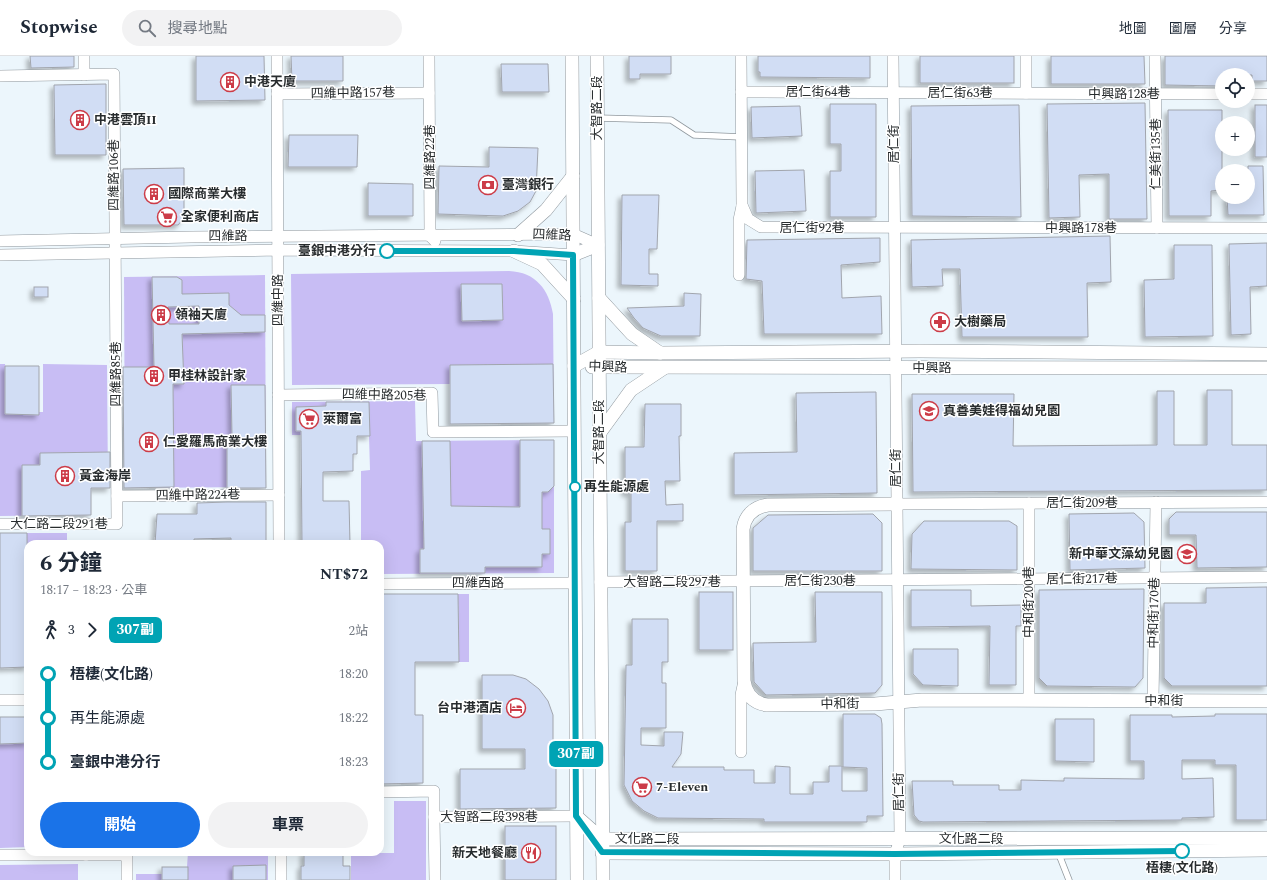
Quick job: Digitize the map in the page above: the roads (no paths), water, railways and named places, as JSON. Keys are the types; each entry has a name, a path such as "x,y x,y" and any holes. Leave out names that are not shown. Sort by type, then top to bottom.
{"street":[{"path":"0,76 84,75 84,56"},
{"name":"四維中路","path":"277,56 279,540"},
{"name":"四維路22巷","path":"429,56 430,236"},
{"name":"大智路二段","path":"572,56 577,880"},
{"name":"大智路二段","path":"597,56 602,880"},
{"path":"738,275 739,220 742,205 741,56"},
{"name":"居仁街","path":"893,56 900,839 895,854 895,880"},
{"path":"1026,56 1026,93"},
{"name":"仁美街135巷","path":"1155,56 1157,228"},
{"name":"四維路106巷","path":"84,75 114,74 114,240 116,252"},
{"name":"居仁街64巷","path":"741,92 894,92"},
{"name":"居仁街63巷","path":"894,92 1026,93"},
{"name":"四維中路157巷","path":"277,94 429,93"},
{"name":"中興路128巷","path":"1026,93 1215,94"},
{"path":"1255,94 1267,94"},
{"path":"518,235 546,210 573,176"},
{"name":"居仁街92巷","path":"742,205 748,219 761,227 895,228"},
{"name":"中興路178巷","path":"895,228 1267,228"},
{"name":"四維路","path":"0,241 278,236 573,234 598,245"},
{"path":"430,236 445,251"},
{"name":"四維路","path":"0,255 279,250 514,251 573,255 598,245"},
{"path":"514,251 542,264 574,299"},
{"name":"四維路85巷","path":"116,252 117,524"},
{"path":"599,298 632,334 660,353"},
{"name":"中興路","path":"574,366 599,352 660,353 896,351 1267,354"},
{"name":"中興路","path":"574,366 599,368 1267,368"},
{"path":"599,434 631,390 664,368"},
{"name":"四維中路205巷","path":"278,395 432,394 432,432 574,431"},
{"name":"四維中路224巷","path":"117,496 279,494"},
{"name":"中和街170巷","path":"1153,700 1156,502"},
{"name":"居仁街209巷","path":"896,504 1267,502"},
{"name":"中和街200巷","path":"1029,503 1029,700"},
{"name":"中和街","path":"896,504 768,505 759,506 749,514 744,524 744,681 745,687 751,697 759,703 768,705 898,702 922,700 1267,701"},
{"name":"大仁路二段291巷","path":"0,524 117,524"},
{"name":"居仁街217巷","path":"897,581 1267,577"},
{"name":"居仁街230巷","path":"743,582 897,581"},
{"name":"大智路二段297巷","path":"600,582 743,582"},
{"name":"四維西路","path":"384,584 575,583"},
{"path":"741,752 741,695 744,681"},
{"path":"0,700 24,700"},
{"name":"大智路二段398巷","path":"384,792 434,791 434,817 576,816"},
{"name":"文化路二段","path":"576,816 602,839 1267,838"},
{"name":"文化路二段","path":"576,816 602,852 895,854 1267,850"},
{"path":"434,817 435,880"},
{"path":"0,855 24,855"},
{"path":"127,856 127,880"},
{"path":"281,856 281,880"}],"lane":[{"path":"598,118 671,120 694,136 742,137"},
{"path":"1058,852 1069,880"}],"place":[{"name":"中港天廈","path":"230,82"},
{"name":"中港雲頂II","path":"80,120"},
{"name":"臺灣銀行","path":"488,185"},
{"name":"國際商業大樓","path":"154,194"},
{"name":"全家便利商店","path":"167,217"},
{"name":"臺銀中港分行","path":"387,251"},
{"name":"領袖天廈","path":"161,315"},
{"name":"大樹藥局","path":"940,322"},
{"name":"甲桂林設計家","path":"154,376"},
{"name":"真善美娃得福幼兒園","path":"929,411"},
{"name":"萊爾富","path":"309,419"},
{"name":"仁愛羅馬商業大樓","path":"149,442"},
{"name":"黃金海岸","path":"65,476"},
{"name":"再生能源處","path":"575,487"},
{"name":"新中華文藻幼兒園","path":"1187,554"},
{"name":"台中港酒店","path":"516,708"},
{"name":"7-Eleven","path":"642,787"},
{"name":"梧棲(文化路)","path":"1182,851"},
{"name":"新天地餐廳","path":"531,853"}]}
